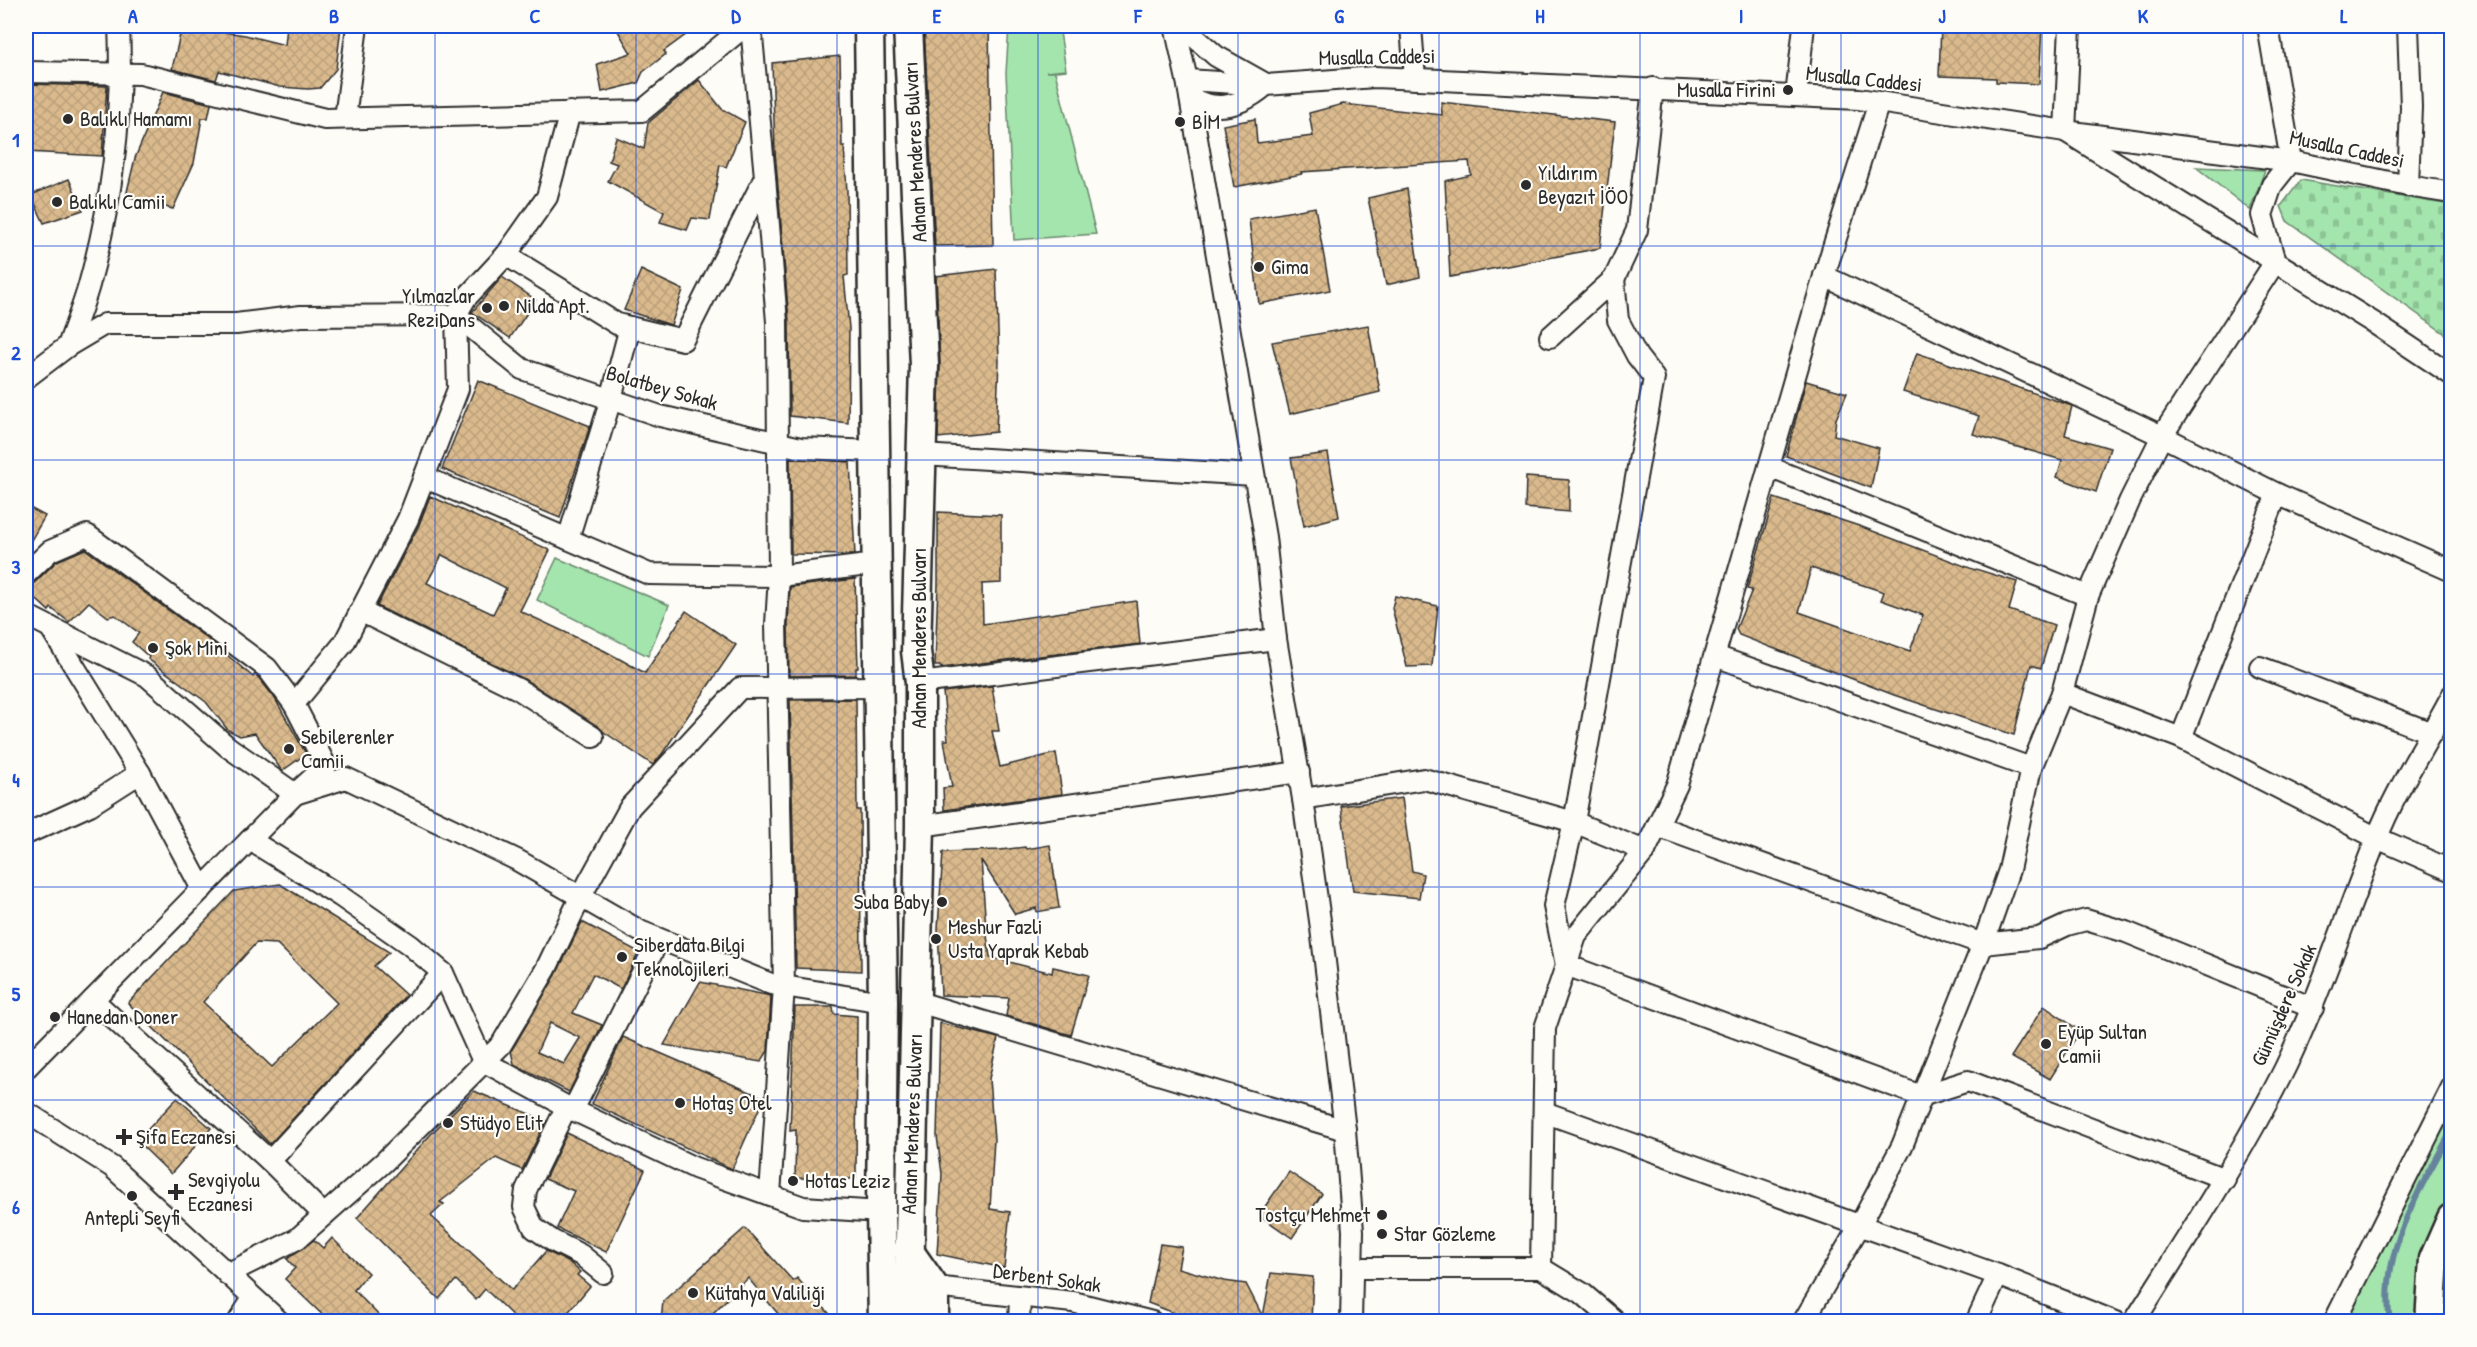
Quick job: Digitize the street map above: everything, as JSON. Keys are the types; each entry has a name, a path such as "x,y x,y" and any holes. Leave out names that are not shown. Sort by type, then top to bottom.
{"main road":[{"name":"Adnan Menderes Bulvarı","path":"869,26 883,1002 881,1212"},
{"name":"Adnan Menderes Bulvarı","path":"908,26 924,365 916,651 920,683 920,826 908,1322"},
{"path":"864,1322 868,1260 881,1212"},
{"path":"881,1212 883,1322"},
{"path":"2430,1322 2434,1259 2451,1218"},
{"path":"908,1250 934,1287 934,1322"}],"street":[{"path":"68,346 89,285 110,183 121,74 118,26"},
{"path":"345,118 357,26"},
{"path":"26,72 141,74 325,119 570,111 642,111 745,26"},
{"path":"752,26 777,322 779,443 778,688 784,986 770,1195"},
{"path":"1175,26 1188,88 1265,537 1276,639 1304,799 1344,1130 1353,1231 1350,1322"},
{"path":"1182,26 1216,56 1266,85"},
{"path":"1412,26 1415,79"},
{"path":"1796,96 1804,26"},
{"path":"2070,26 2065,131 2374,323 2451,375"},
{"path":"1803,1322 1860,1225 1902,1146 1983,944 2009,870 2031,768 2062,693 2088,596 2130,500 2162,436 2275,262 2262,214 2272,185 2291,161 2268,26"},
{"path":"2408,26 2411,107 2408,186"},
{"name":"Musalla Caddesi","path":"1188,88 1375,77 1653,88 1879,102 2065,131 2291,161 2451,193"},
{"path":"1550,337 1614,279 1637,231 1653,88"},
{"path":"1540,1268 1545,1028 1576,936 1645,851 1677,786 1824,276 1879,102"},
{"path":"294,704 344,642 408,519 458,389 456,315 466,298 506,255 547,197 570,111"},
{"path":"506,255 617,324 683,340 765,177"},
{"path":"1824,276 2162,436 2277,494 2451,571"},
{"path":"1566,965 1554,906 1574,822 1654,378 1637,356 1618,320 1614,279"},
{"path":"26,378 68,346 105,324 236,324 301,316 456,315"},
{"name":"Bolatbey Sokak","path":"456,315 522,369 660,416 801,448 875,451"},
{"path":"568,539 611,399 630,327"},
{"path":"922,455 1254,475"},
{"path":"1769,467 2088,596"},
{"path":"424,477 649,574 778,576 876,564"},
{"path":"2181,738 2277,494"},
{"path":"26,574 50,551 87,535 267,668 294,704 327,766 250,840 26,1068"},
{"path":"360,611 518,689 593,737"},
{"path":"26,615 147,676 228,747 296,794"},
{"path":"50,627 140,773 202,889"},
{"path":"920,683 1276,639"},
{"path":"1715,656 2031,768"},
{"path":"2260,667 2432,733"},
{"path":"227,1274 297,1239 384,1162 501,1045 546,969 581,896 630,807 740,688 878,687"},
{"path":"2062,693 2181,738 2377,838 2451,871"},
{"name":"Gümüşdere Sokak","path":"2134,1322 2225,1179 2284,1070 2313,1008 2377,838 2406,776 2432,733 2451,695"},
{"path":"920,826 1299,772"},
{"path":"26,834 90,805 140,773"},
{"path":"296,794 346,778 517,860 640,931 659,939 771,984 883,1002"},
{"path":"1304,799 1424,779 1574,822 1645,851"},
{"path":"1658,826 1983,944 2039,938 2067,925 2086,920 2126,932 2313,1008"},
{"path":"250,840 340,896 410,945 443,973 483,1061 573,1110 689,1166 803,1207 881,1212"},
{"path":"573,1110 659,939"},
{"path":"1566,965 1921,1096 1968,1081 2225,1179"},
{"path":"270,1161 443,973"},
{"path":"93,1000 270,1161 324,1215"},
{"path":"915,1000 1344,1130"},
{"path":"2334,1322 2451,1087"},
{"path":"573,1110 564,1112 526,1190 524,1207 534,1228 553,1241 581,1255 603,1273"},
{"path":"1544,1112 1998,1275 2116,1322"},
{"path":"26,1113 112,1167 280,1322"},
{"path":"1352,1268 1540,1268 1582,1293 1616,1322"},
{"path":"1976,1322 1998,1275"},
{"name":"Derbent Sokak","path":"934,1287 1073,1302 1152,1322"},
{"path":"238,1322 253,1298"},
{"path":"1019,1322 1020,1298"}],"green space":[{"path":"1009,26 1059,26 1066,70 1046,72 1055,72 1096,234 1014,240 1006,73"},
{"path":"2196,167 2265,170 2250,210"},
{"path":"2301,180 2451,205 2451,338 2287,221 2281,206"},
{"path":"557,558 669,605 648,656 537,600"},
{"path":"2451,1088 2451,1224 2440,1321 2336,1322"}],"building":[{"path":"182,26 245,35 285,45 287,26 341,26 336,69 320,88 308,89 280,87 219,71 216,80 172,69"},
{"path":"615,26 698,26 664,51 666,54 643,72 638,83 602,92 597,64 631,53"},
{"path":"924,26 989,26 993,245 935,246"},
{"path":"1941,26 2042,26 2039,84 1996,82 1996,78 1939,76"},
{"path":"840,56 842,147 844,146 847,191 848,275 844,276 849,328 848,423 790,416 789,321 775,151 772,63"},
{"path":"699,80 722,109 745,122 726,167 720,165 710,220 692,218 687,230 660,222 664,212 608,181 617,164 609,161 616,137 644,149 648,123"},
{"name":"Balıklı Hamamı","path":"26,84 107,86 102,156 26,152"},
{"path":"163,92 211,104 208,118 202,118 194,163 173,209 126,196 135,158"},
{"name":"Yıldırım Beyazıt İÖO","path":"1441,102 1615,122 1600,248 1450,277 1445,181 1471,175 1469,161 1301,172 1302,174 1234,187 1223,125 1255,119 1257,143 1313,136 1309,113 1343,104 1442,115"},
{"name":"Balıklı Camii","path":"69,179 83,210 44,223 31,195"},
{"path":"1407,189 1420,277 1386,285 1368,198"},
{"path":"1315,207 1330,290 1259,304 1249,219"},
{"path":"996,269 999,361 996,432 938,438 940,364 936,276"},
{"path":"641,270 683,290 671,325 624,310"},
{"name":"Nilda Apt.","path":"502,277 536,300 510,338 472,312"},
{"path":"1368,325 1380,392 1290,414 1272,342"},
{"path":"1917,353 2072,406 2065,435 2110,448 2096,492 2057,477 2062,460 1973,434 1979,416 1903,392"},
{"path":"478,380 590,426 560,518 442,469"},
{"path":"1806,381 1847,393 1836,419 1834,435 1879,448 1871,488 1786,456"},
{"path":"1328,453 1339,517 1304,526 1291,458"},
{"path":"790,458 850,462 855,555 791,554"},
{"path":"1526,477 1569,480 1569,512 1525,508"},
{"path":"430,496 550,550 520,611 605,651 645,673 686,611 736,645 653,765 524,679 377,606 419,525","holes":["442,555 506,588 493,614 427,583"]},
{"path":"1774,498 1862,527 1975,570 2017,582 2009,610 2054,625 2041,668 2031,665 2014,735 1894,695 1739,635 1736,629 1752,590 1747,589","holes":["1811,568 1884,592 1881,600 1923,615 1910,651 1799,612"]},
{"path":"26,506 45,516 26,549"},
{"path":"938,512 1001,515 1001,583 982,584 983,624 1136,601 1140,644 941,668 935,666"},
{"path":"85,549 213,643 253,677 255,674 274,697 306,754 282,771 255,733 240,736 228,730 206,702 148,659 149,657 132,642 139,633 115,615 108,617 89,602 69,622 51,608 49,611 26,590 27,586 34,583 57,561"},
{"path":"855,579 858,668 856,668 856,675 789,676 790,587"},
{"path":"1395,596 1438,606 1432,666 1407,667 1392,608"},
{"path":"992,686 999,731 992,731 1000,767 1056,753 1062,794 944,810 943,788 952,787 944,740 948,740 943,692"},
{"path":"856,699 857,810 860,810 861,971 796,968 790,700"},
{"path":"1402,798 1412,871 1423,874 1419,898 1353,891 1341,806"},
{"path":"1050,845 1059,908 1037,912 1036,908 1015,914 981,860 986,928 990,957 1052,973 1053,967 1089,975 1071,1035 1006,1016 1009,998 941,995 938,928 943,852 1025,847 1026,849"},
{"path":"280,884 389,952 374,966 406,995 270,1144 128,1003 234,891","holes":["256,943 277,944 337,1003 272,1067 203,1002"]},
{"path":"582,922 639,952 621,989 593,974 573,1013 602,1025 569,1092 514,1064 511,1051 556,975","holes":["550,1023 580,1038 564,1064 537,1052"]},
{"path":"700,982 771,996 768,1051 761,1062 664,1045"},
{"name":"Eyüp Sultan Camii","path":"2044,1006 2080,1031 2050,1079 2011,1057"},
{"path":"795,1007 833,1007 834,1014 857,1016 856,1179 795,1178 796,1130 790,1131"},
{"path":"940,1023 998,1038 989,1079 994,1139 990,1209 1010,1212 1004,1268 937,1254 942,1174 937,1136"},
{"path":"623,1037 764,1098 732,1169 592,1104"},
{"path":"474,1091 546,1121 522,1170 496,1158 440,1202 444,1204 431,1216 512,1290 546,1251 570,1263 580,1272 577,1275 590,1286 560,1322 519,1322 485,1289 476,1300 456,1280 439,1299 357,1218 431,1134"},
{"path":"177,1098 211,1128 171,1174 137,1141"},
{"path":"567,1133 645,1170 606,1252 557,1228 574,1191 545,1179"},
{"path":"1289,1172 1322,1194 1292,1238 1259,1215"},
{"path":"745,1228 793,1281 797,1278 837,1322 785,1322 748,1278 704,1322 661,1322 663,1301"},
{"path":"332,1238 368,1273 354,1290 385,1322 330,1322 285,1279 295,1268 287,1259 314,1240 323,1248"},
{"path":"1160,1244 1182,1247 1178,1268 1224,1281 1246,1284 1263,1317 1271,1273 1313,1277 1311,1322 1198,1322 1148,1303"}],"waterway":[{"path":"2390,1322 2388,1296 2396,1245 2415,1198 2452,1130"}],"place":[{"name":"Musalla Firini","path":"1788,90"},
{"name":"Balıklı Hamamı","path":"68,119"},
{"name":"BİM","path":"1180,122"},
{"name":"Yıldırım Beyazıt İÖO","path":"1526,185"},
{"name":"Balıklı Camii","path":"57,202"},
{"name":"Gima","path":"1259,267"},
{"name":"Nilda Apt.","path":"504,306"},
{"name":"Yılmazlar ReziDans","path":"487,308"},
{"name":"Şok Mini","path":"153,648"},
{"name":"Sebilerenler Camii","path":"289,749"},
{"name":"Suba Baby","path":"942,902"},
{"name":"Meshur Fazli Usta Yaprak Kebab","path":"936,939"},
{"name":"Siberdata Bilgi Teknolojileri","path":"622,957"},
{"name":"Hanedan Doner","path":"55,1017"},
{"name":"Eyüp Sultan Camii","path":"2046,1044"},
{"name":"Hotaş Otel","path":"680,1103"},
{"name":"Stüdyo Elit","path":"448,1123"},
{"name":"Şifa Eczanesi","path":"124,1137"},
{"name":"Hotas Leziz","path":"793,1181"},
{"name":"Sevgiyolu Eczanesi","path":"176,1192"},
{"name":"Antepli Seyfi","path":"132,1196"},
{"name":"Tostçu Mehmet","path":"1382,1215"},
{"name":"Star Gözleme","path":"1382,1234"},
{"name":"Kütahya Valiliği","path":"693,1293"}]}
